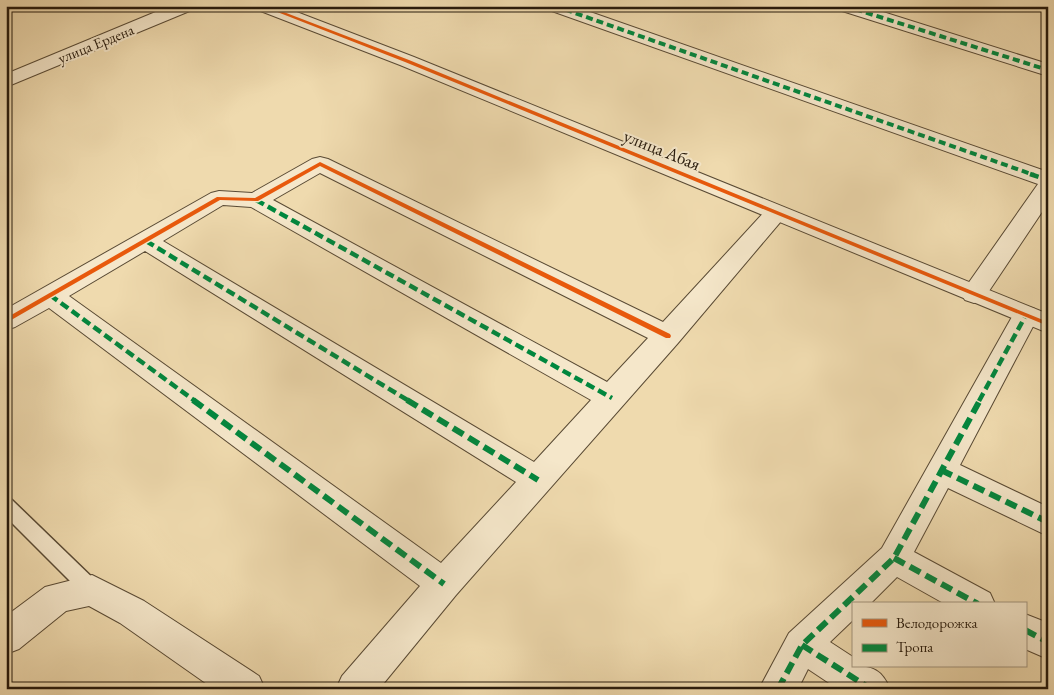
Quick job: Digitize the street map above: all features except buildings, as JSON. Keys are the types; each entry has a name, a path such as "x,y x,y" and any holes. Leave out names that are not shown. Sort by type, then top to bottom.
{"street":[{"name":"улица Ердена","path":"6,81 186,6"},
{"name":"улица Абая","path":"264,6 407,62 1037,320"},
{"path":"555,6 682,48 751,75 1048,180"},
{"path":"845,6 1048,70"},
{"path":"256,200 320,164 668,336"},
{"path":"974,294 1048,186"},
{"path":"6,321 219,198 256,200 612,398"},
{"path":"355,689 444,584 668,336 776,213"},
{"path":"146,241 538,480"},
{"path":"50,296 444,584"},
{"path":"778,689 802,645 894,558 941,470 1037,320"},
{"path":"941,470 1048,522"},
{"path":"894,558 974,602"},
{"path":"6,637 57,598 92,590 132,612 246,689"},
{"path":"1026,631 1048,642"},
{"path":"802,645 871,689"}],"lane":[{"path":"6,505 92,590"}],"marked path":[{"path":"555,6 1048,180"},
{"path":"845,6 1048,70"},
{"path":"256,200 612,398"},
{"path":"146,241 538,480"},
{"path":"50,295 444,584"},
{"path":"778,689 802,645 894,558 1026,315"},
{"path":"941,470 1048,522"},
{"path":"894,558 974,602"},
{"path":"1026,631 1048,642"},
{"path":"802,645 871,689"}],"cycle path":[{"path":"264,6 407,61 1048,324"},
{"path":"6,321 219,198 256,200 320,164 668,336"}]}
